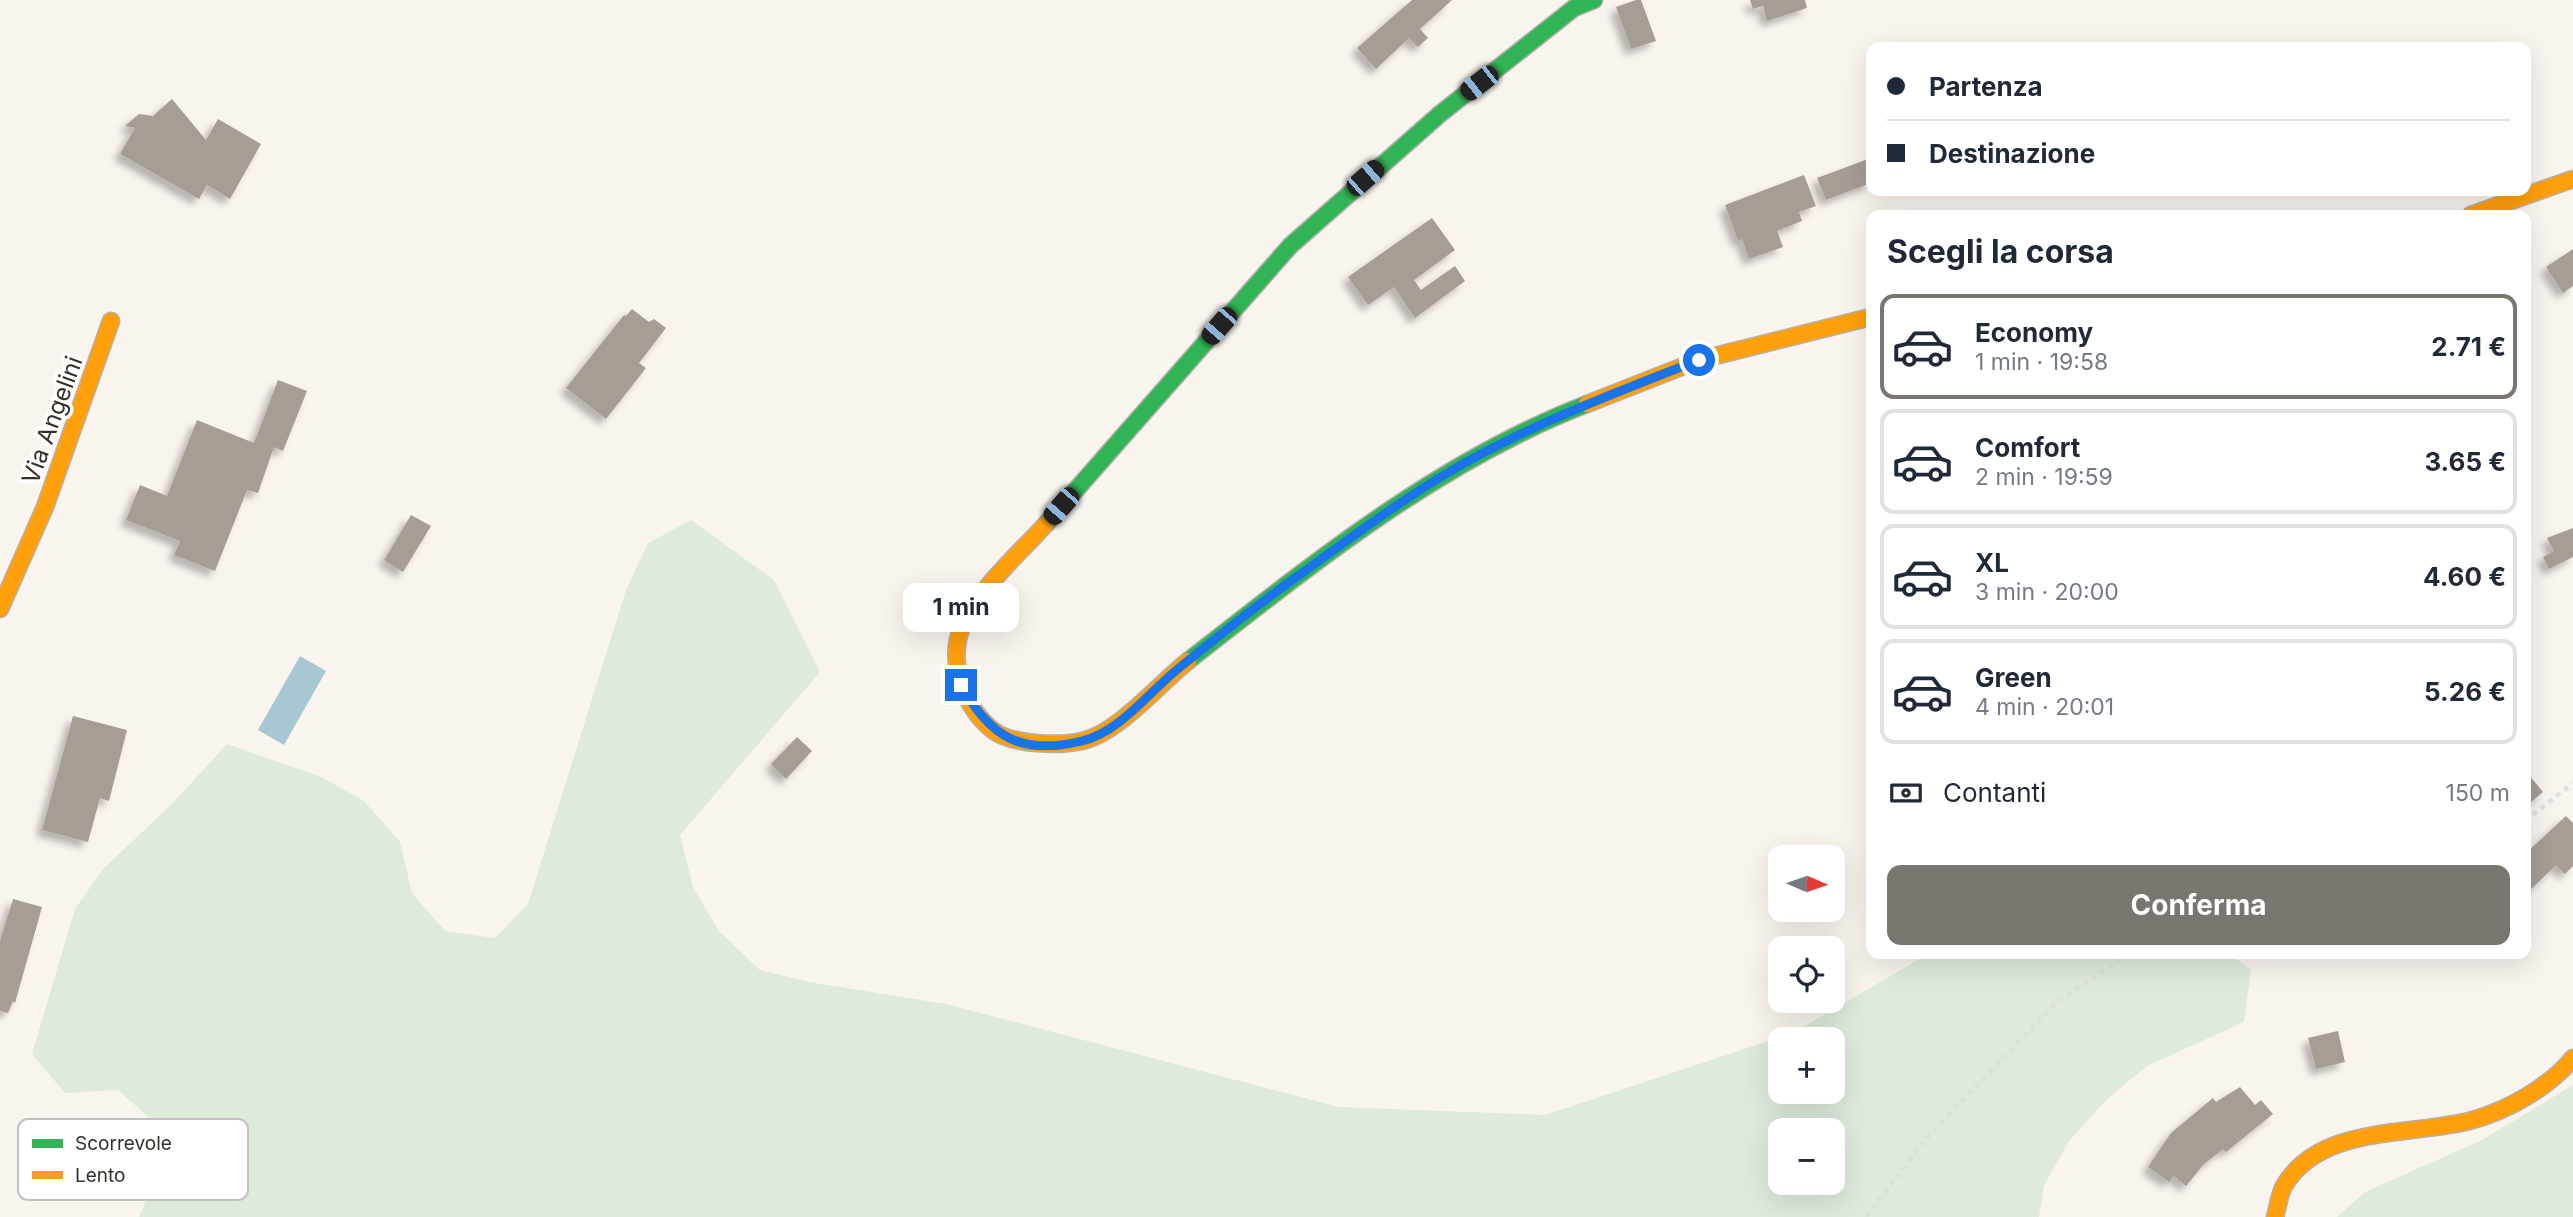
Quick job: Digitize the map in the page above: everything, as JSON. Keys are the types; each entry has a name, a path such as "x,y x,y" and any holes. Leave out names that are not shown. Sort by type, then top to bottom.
{"street":[{"path":"1594,0 1574,8 1440,114 1290,246 973,606 961,629 956,653 961,685 980,716 995,732 1022,743 1083,741 1111,727 1178,669 1289,582 1444,475 1567,411 1699,360 1866,318"},
{"path":"2531,194 2573,179"},
{"path":"2485,210 2525,196"},
{"name":"Via Angelini","path":"0,609 45,507 111,321"},
{"path":"2275,1217 2277,1196 2304,1163 2355,1137 2470,1120 2503,1107 2563,1073 2573,1059"}],"path":[{"path":"2531,816 2573,783"},
{"path":"1867,1217 1930,1133 2056,1003 2121,959"}],"green space":[{"path":"691,520 774,580 820,672 680,835 693,887 719,931 760,970 809,982 946,1004 1339,1107 1545,1115 1768,1041 1768,1104 1845,1104 1845,1027 1803,1027 1827,1013 1845,1013 1845,1003 1919,959 2237,959 2251,970 2244,1022 2147,1066 2107,1099 2070,1140 2044,1185 2039,1217 139,1217 146,1200 248,1200 248,1119 150,1119 118,1090 65,1093 32,1054 75,909 103,869 172,804 227,744 321,777 364,801 400,842 412,893 445,931 495,938 528,904 626,590 648,543"},
{"path":"2573,1085 2573,1217 2337,1217 2365,1192 2482,1140"}],"water":[{"path":"300,656 326,671 284,745 258,730"}],"building":[{"path":"1412,0 1452,0 1420,29 1428,38 1418,47 1409,38 1376,69 1357,48"},
{"path":"1641,0 1656,41 1631,49 1616,7"},
{"path":"1750,0 1805,0 1807,8 1767,21 1763,6 1753,9"},
{"path":"172,99 206,140 218,119 261,144 230,199 207,185 199,199 120,154 135,128 125,126 139,114 153,116"},
{"path":"1866,160 1866,185 1826,200 1817,178"},
{"path":"1804,175 1816,206 1799,212 1802,221 1777,231 1783,247 1749,259 1742,239 1738,241 1725,205"},
{"path":"1432,218 1455,250 1414,280 1421,290 1455,266 1465,281 1415,318 1394,287 1368,305 1348,277"},
{"path":"2573,249 2573,286 2563,293 2546,267"},
{"path":"632,309 649,322 654,319 666,328 639,363 646,368 606,419 566,388 624,315"},
{"path":"278,380 307,391 283,451 274,447 258,493 247,490 215,571 174,555 180,541 126,520 140,485 167,496 197,420 254,443"},
{"path":"411,515 431,526 403,572 384,560"},
{"path":"2573,528 2573,557 2549,569 2543,557 2554,551 2547,538"},
{"path":"73,716 127,730 109,801 100,798 88,842 42,830"},
{"path":"797,737 812,751 786,779 771,764"},
{"path":"2531,777 2543,792 2531,802"},
{"path":"2566,816 2573,823 2573,866 2565,874 2556,865 2531,889 2531,848"},
{"path":"13,899 42,907 15,1003 13,1001 8,1013 0,1011 0,941"},
{"path":"2338,1031 2345,1062 2316,1069 2308,1038"},
{"path":"2240,1087 2255,1105 2261,1100 2273,1114 2226,1152 2223,1149 2203,1165 2186,1186 2174,1176 2169,1182 2148,1167 2171,1133 2213,1098 2216,1102"}],"traffic: fast":[{"path":"1046,524 1290,246 1440,114 1574,8 1594,0"},
{"path":"1188,661 1281,588 1428,485 1532,427 1587,404"}],"traffic: slow":[{"path":"2531,194 2573,179"},
{"path":"2485,210 2525,196"},
{"path":"1587,404 1699,360 1866,318"},
{"path":"0,609 45,507 111,321"},
{"path":"1046,524 989,585 962,627 957,655 961,684 967,698 984,722 1002,736 1024,742 1062,744 1082,741 1096,736 1124,718 1188,661"},
{"path":"2275,1217 2284,1186 2300,1166 2320,1152 2368,1136 2446,1126 2483,1117 2526,1097 2552,1079 2573,1058"}],"route":[{"path":"961,685 973,708 995,732 1022,743 1039,745 1083,741 1111,727 1178,669 1289,582 1444,475 1567,411 1699,360"}]}
